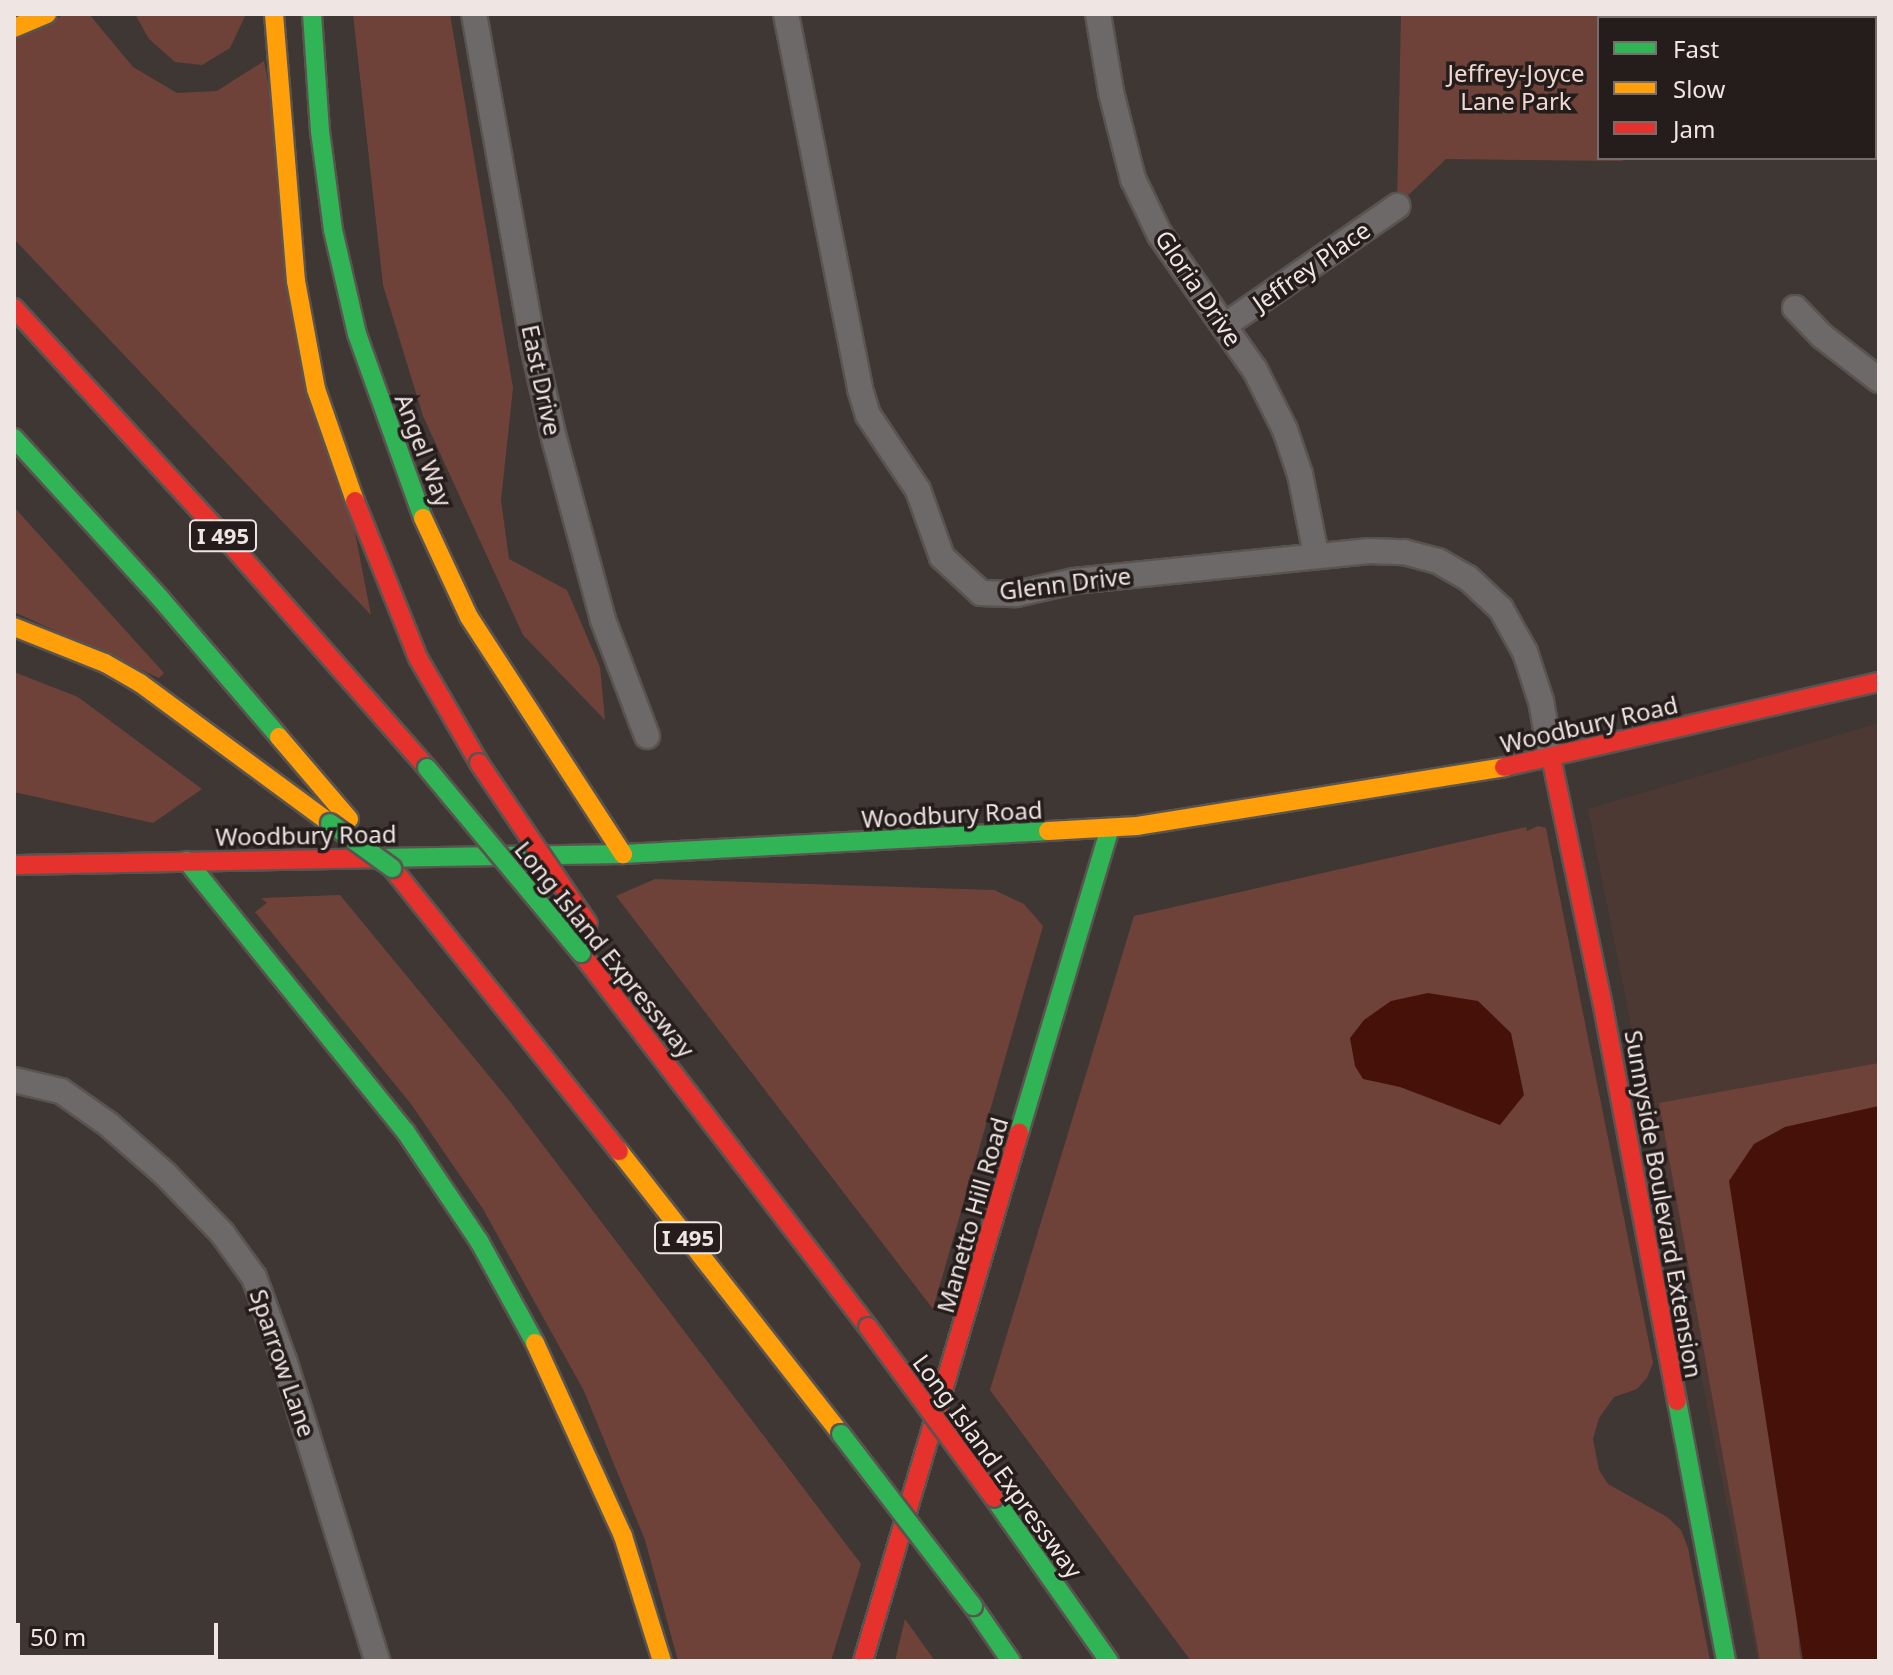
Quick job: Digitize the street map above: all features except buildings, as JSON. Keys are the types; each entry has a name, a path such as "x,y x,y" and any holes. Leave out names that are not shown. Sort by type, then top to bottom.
{"main road":[{"path":"14,28 47,14"},
{"path":"274,14 296,281 316,389 370,543 418,658 479,763 601,943 616,996"},
{"name":"Angel Way","path":"312,14 320,131 333,230 357,334 389,430 426,525 469,617 623,854"},
{"name":"Long Island Expressway","path":"14,308 226,539 427,768 616,996 868,1327 1109,1661"},
{"name":"I 495","path":"14,438 160,598 467,958 841,1434 973,1606 1011,1661"},
{"path":"14,627 105,663 140,683 392,868"},
{"name":"Woodbury Road","path":"14,865 623,854 1110,828 1406,786 1551,757 1879,682"},
{"name":"Sunnyside Boulevard Extension","path":"1551,757 1603,1006 1726,1661"},
{"name":"Manetto Hill Road","path":"863,1661 1110,828"},
{"path":"187,861 405,1131 479,1241 551,1372 611,1509 662,1661"}],"street":[{"name":"East Drive","path":"474,14 532,341 554,438 603,620 647,736"},
{"name":"Glenn Drive","path":"786,14 860,389 868,415 918,490 942,557 981,593 1016,594 1074,581 1316,555 1404,552 1438,561 1468,578 1501,609 1525,652 1541,701 1551,757"},
{"name":"Gloria Drive","path":"1098,14 1111,92 1133,179 1160,235 1255,370 1285,430 1300,474 1316,555"},
{"name":"Jeffrey Place","path":"1224,326 1397,206"},
{"path":"1795,308 1822,336 1879,380"},
{"name":"Sparrow Lane","path":"14,1080 61,1091 108,1124 166,1175 222,1233 254,1277 285,1363 377,1661"}],"shaded area":[{"path":"1879,723 1879,1661 1758,1661 1588,809"},
{"path":"1428,993 1478,1001 1511,1033 1524,1095 1500,1125 1400,1087 1363,1079 1355,1066 1350,1038 1364,1020 1391,1001"},
{"path":"1879,1106 1879,1661 1803,1661 1729,1181 1754,1144 1785,1127"}],"green space":[{"path":"65,14 89,14 133,67 177,93 217,91 264,61 371,615 14,239 14,40"},
{"path":"135,14 246,14 230,48 202,65 175,62 149,39"},
{"path":"353,14 450,14 513,388 501,500 509,559 567,590 600,667 605,720 523,635 423,416 383,285"},
{"name":"Jeffrey-Joyce Lane Park","path":"1401,14 1776,14 1597,16 1597,160 1625,160 1620,161 1446,159 1397,206"},
{"path":"1877,16 1879,16 1877,90"},
{"path":"14,507 164,673 159,678 14,612"},
{"path":"14,672 78,697 202,789 153,823 14,792"},
{"path":"1538,826 1546,828 1653,1363 1647,1378 1637,1389 1614,1397 1599,1418 1593,1439 1599,1470 1608,1484 1667,1517 1681,1530 1688,1548 1710,1661 1191,1661 990,1390 1134,916 1526,827 1527,831"},
{"path":"655,879 994,890 1024,904 1043,926 933,1309 616,896"},
{"path":"340,895 508,1099 861,1564 831,1661 678,1661 645,1540 584,1391 483,1209 411,1104 255,912 267,903 261,898"},
{"path":"1879,1063 1879,1106 1785,1127 1754,1145 1800,1656 1803,1661 1760,1661 1659,1103"},
{"path":"905,1619 935,1661 895,1661"}],"traffic: fast":[{"path":"312,14 320,131 333,230 357,334 423,518"},
{"path":"14,438 160,598 279,737"},
{"path":"427,768 581,953"},
{"path":"330,823 392,868"},
{"path":"1019,1133 1110,828"},
{"path":"376,858 623,854 1048,831"},
{"path":"187,861 405,1131 479,1241 535,1343"},
{"path":"1677,1401 1726,1661"},
{"path":"841,1434 973,1606"},
{"path":"994,1498 1109,1661"},
{"path":"973,1606 1011,1661"}],"traffic: slow":[{"path":"14,28 47,14"},
{"path":"274,14 296,281 316,389 355,501"},
{"path":"423,518 469,617 623,854"},
{"path":"14,627 105,663 140,683 330,823"},
{"path":"279,737 349,819"},
{"path":"1048,831 1137,826 1504,767"},
{"path":"619,1151 841,1434"},
{"path":"535,1343 623,1536 662,1661"}],"traffic: jam":[{"path":"14,308 226,539 427,768"},
{"path":"355,501 418,658 479,763"},
{"path":"1504,767 1879,682"},
{"path":"1551,757 1603,1006 1677,1401"},
{"path":"479,763 588,924"},
{"path":"14,865 376,858"},
{"path":"392,868 619,1151"},
{"path":"581,953 868,1327"},
{"path":"863,1661 1019,1133"},
{"path":"868,1327 994,1498"}]}
